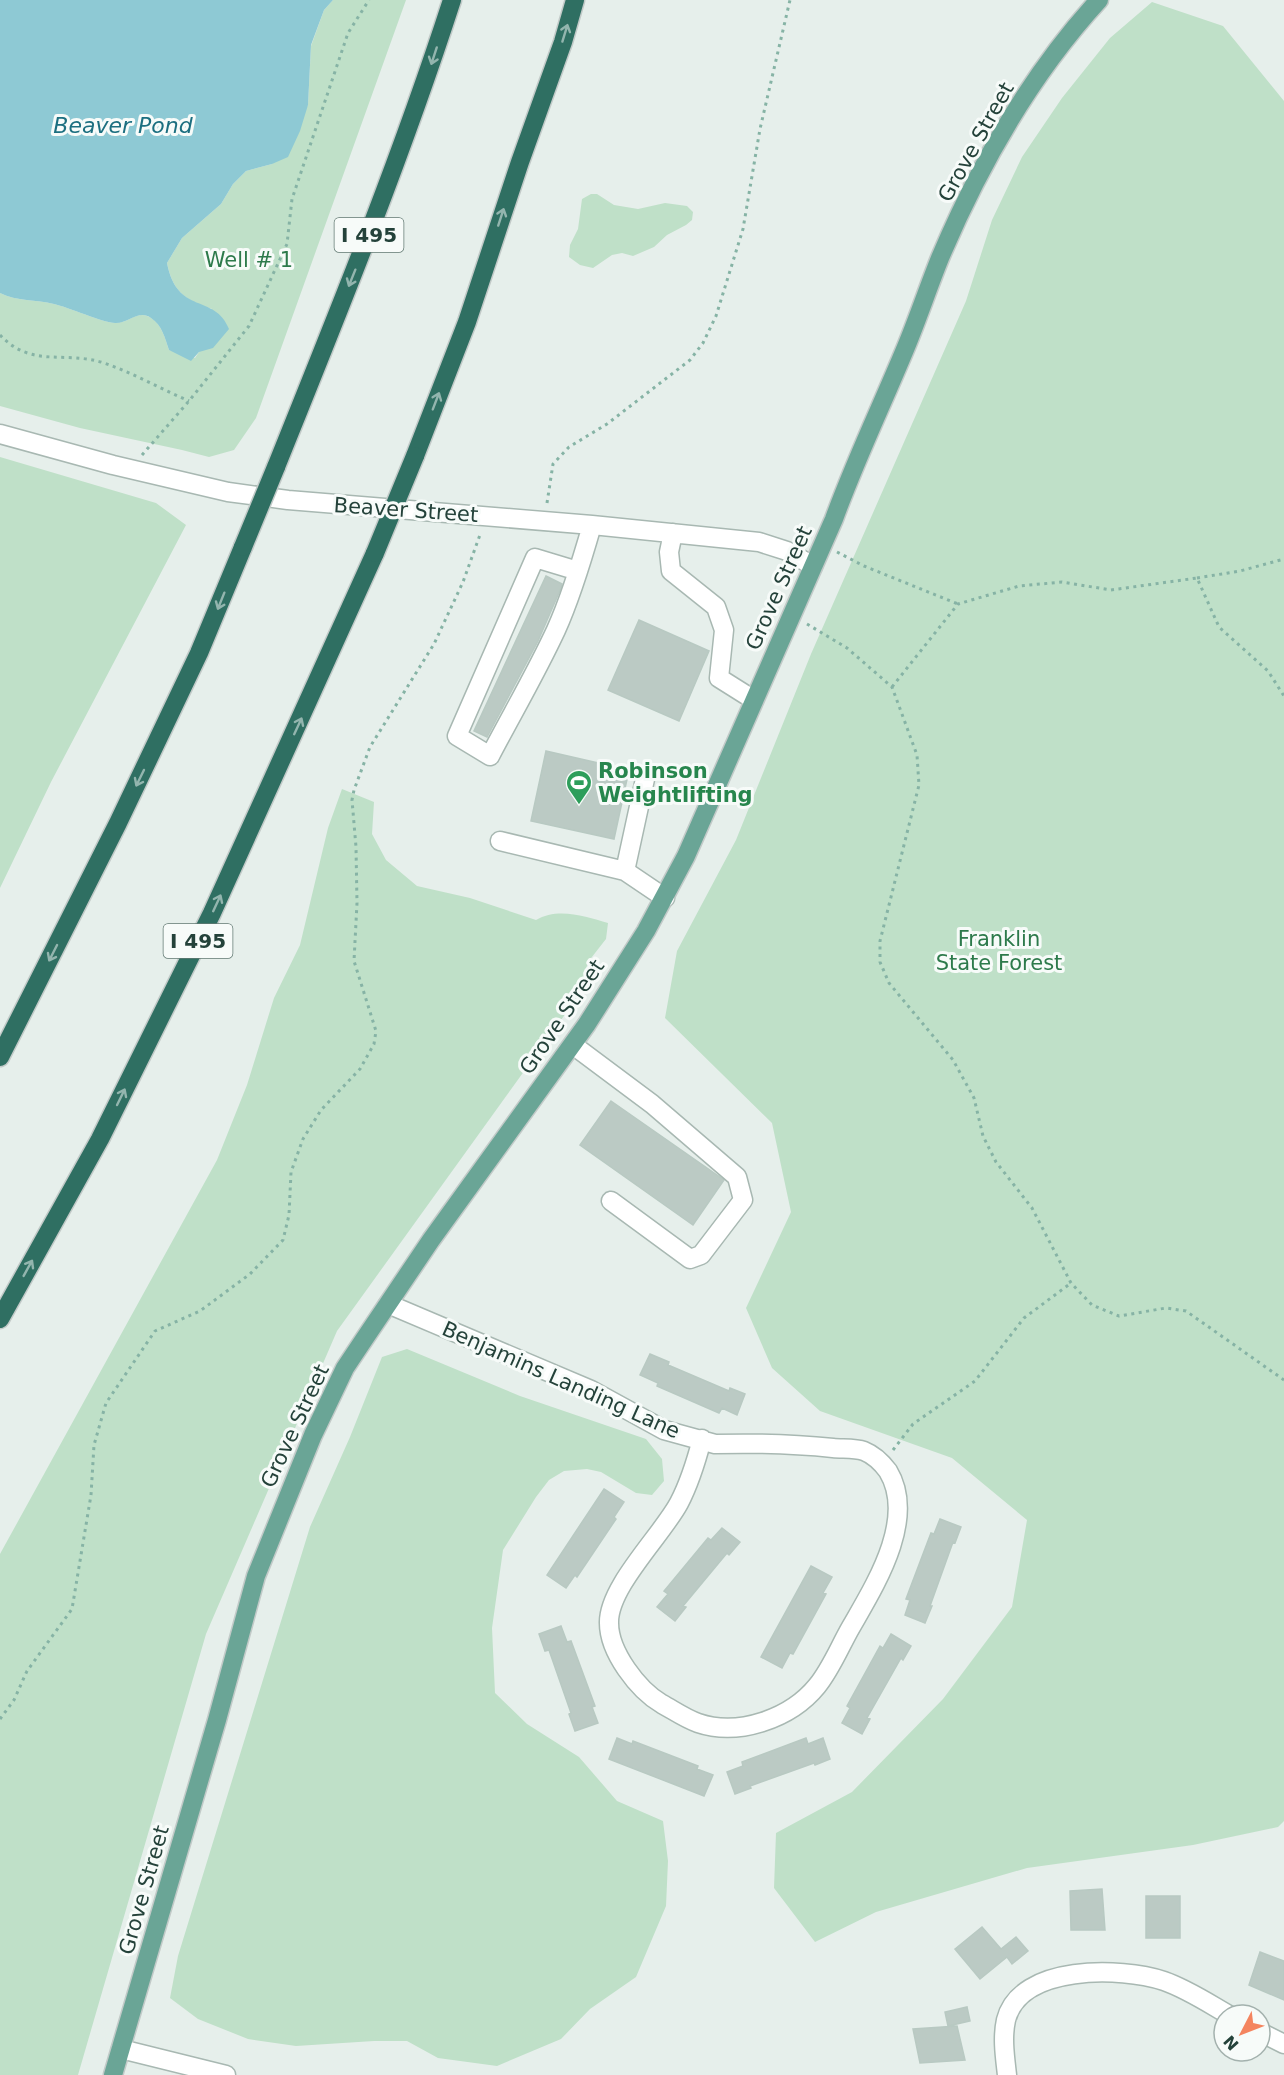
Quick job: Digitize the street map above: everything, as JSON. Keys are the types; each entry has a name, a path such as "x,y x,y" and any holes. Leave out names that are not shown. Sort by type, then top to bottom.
{"highway":[{"name":"I 495","path":"0,1057 118,823 200,653 360,259 452,0"},
{"name":"I 495","path":"0,1319 100,1139 212,914 375,553 467,322 563,42 575,0"}],"main road":[{"name":"Grove Street","path":"113,2075 217,1720 256,1576 288,1492 335,1388 345,1368 431,1240 611,989 665,898 704,818 823,544 849,477 905,348 940,257 1001,134 1069,33 1099,0"}],"street":[{"name":"Beaver Street","path":"0,434 136,471 218,490 288,500 673,532 759,542 787,551 813,566"},
{"path":"578,571 535,558 457,736 490,756 557,628 578,571 592,525"},
{"path":"673,532 669,552 670,571 716,607 724,630 719,678 754,700"},
{"path":"625,871 645,779"},
{"path":"500,842 625,871 665,898"},
{"path":"573,1045 652,1104 737,1178 743,1200 701,1255 690,1259 610,1201"},
{"name":"Benjamins Landing Lane","path":"388,1304 591,1390 664,1430 702,1439 715,1444 810,1446 863,1450 883,1463 898,1494 897,1516 886,1560 873,1588 818,1684 801,1703 782,1714 744,1727 698,1724 657,1701 629,1674 614,1644 609,1624 611,1608 621,1587 678,1505 694,1472 702,1439"},
{"path":"1006,2075 1004,2036 1006,2018 1013,2004 1023,1993 1047,1980 1079,1973 1146,1977 1182,1989 1212,2006"},
{"path":"121,2049 226,2075"}],"path":[{"path":"136,471 143,452 189,401 249,326 287,244 292,199 348,33 369,0"},
{"path":"542,504 546,504 549,500 553,464 569,447 607,424 690,360 703,343 716,316 743,230 760,129 790,0"},
{"path":"0,335 9,345 23,353 39,356 77,357 103,363 189,401"},
{"path":"0,1719 14,1700 27,1671 72,1609 91,1495 94,1444 106,1403 155,1330 200,1311 250,1274 283,1240 289,1215 291,1172 303,1139 321,1110 360,1069 374,1044 376,1031 354,961 357,881 352,801 354,790 370,747 434,644 463,582 486,516"},
{"path":"823,544 864,566 958,604"},
{"path":"892,687 958,604 1019,586 1062,582 1111,590 1240,571 1284,559"},
{"path":"1197,578 1219,627 1268,671 1284,696"},
{"path":"792,615 847,648 892,687 917,755 919,785 880,941 880,962 889,983 952,1060 974,1098 983,1136 996,1162 1032,1208 1071,1283 1092,1305 1119,1316 1166,1308 1186,1311 1284,1380"},
{"path":"883,1463 913,1424 975,1381 1024,1318 1071,1283"}],"green space":[{"name":"Well # 1","path":"333,0 406,0 256,418 234,450 209,457 80,428 0,406 0,293 13,298 47,302 111,323 120,323 139,315 147,316 159,326 169,350 195,358 199,352 212,309 182,294 173,281 167,263 182,238 221,204 233,184 246,171 272,164 308,105 311,46 324,10"},
{"name":"Franklin State Forest","path":"1152,2 1223,26 1284,101 1284,1821 1278,1827 1193,1845 1027,1868 876,1912 815,1942 774,1888 776,1833 852,1792 943,1699 1012,1607 1027,1520 952,1458 820,1411 772,1368 746,1308 791,1212 772,1123 665,1018 677,951 736,840 811,654 966,301 992,220 1022,157 1062,98 1110,38"},
{"path":"591,194 597,194 614,205 638,209 665,203 687,206 693,212 692,220 667,235 654,247 633,256 622,253 612,255 593,268 580,265 569,257 570,245 578,229 582,199"},
{"path":"0,457 156,503 186,525 51,782 0,888"},
{"path":"342,789 374,802 372,834 386,860 417,886 470,898 536,920 562,913 608,923 606,939 588,962 579,995 337,1331 206,1634 78,2075 0,2075 0,1554 217,1160 247,1085 274,998 300,945 328,828"},
{"path":"407,1349 520,1396 646,1439 662,1459 664,1481 652,1495 636,1493 601,1472 587,1469 564,1471 549,1480 503,1550 492,1628 495,1693 527,1724 579,1757 617,1801 663,1821 668,1861 666,1906 636,1977 590,2009 561,2039 497,2066 438,2058 407,2041 296,2046 248,2039 198,2019 170,1998 178,1956 310,1527 382,1357"}],"water":[{"name":"Beaver Pond","path":"0,0 333,0 324,10 311,45 308,105 300,131 288,157 246,171 233,184 221,204 182,238 167,263 172,280 179,291 187,298 215,311 223,318 229,329 213,348 199,352 191,361 169,350 160,328 147,316 142,315 111,323 47,302 13,298 0,293"}],"building":[{"path":"546,576 562,584 561,588 538,641 487,737 474,731"},
{"path":"639,620 709,651 679,721 608,690"},
{"path":"546,751 629,770 614,839 531,821"},
{"path":"611,1101 724,1180 693,1225 580,1145"},
{"path":"650,1354 669,1362 668,1365 729,1391 730,1388 745,1394 737,1415 722,1408 719,1413 657,1386 658,1383 640,1375"},
{"path":"604,1489 624,1502 614,1517 616,1519 577,1577 575,1575 566,1588 547,1575"},
{"path":"940,1519 961,1527 955,1543 953,1542 925,1623 905,1615 910,1600 906,1599 931,1533 934,1534"},
{"path":"722,1528 740,1542 729,1555 727,1553 683,1606 686,1607 675,1621 657,1607 668,1594 664,1591 708,1538 711,1540"},
{"path":"811,1566 832,1577 823,1593 826,1594 793,1654 790,1653 782,1668 761,1657"},
{"path":"561,1626 567,1642 571,1641 595,1706 592,1707 598,1723 575,1731 549,1650 545,1651 539,1634"},
{"path":"891,1634 911,1646 903,1660 901,1658 867,1718 870,1719 862,1734 842,1723 850,1708 847,1706 880,1646 883,1648"},
{"path":"617,1738 632,1744 633,1741 698,1766 697,1769 713,1775 704,1796 609,1759"},
{"path":"806,1738 808,1744 823,1738 830,1759 750,1786 751,1788 735,1794 727,1772 743,1766 742,1762"},
{"path":"1102,1889 1105,1930 1071,1930 1070,1891"},
{"path":"1146,1896 1180,1896 1180,1938 1146,1938"},
{"path":"982,1927 1001,1949 1016,1937 1028,1951 1012,1964 1007,1957 980,1979 955,1949"},
{"path":"1260,1952 1284,1961 1284,2000 1249,1985"},
{"path":"967,2007 970,2021 948,2026 945,2012"},
{"path":"957,2026 965,2060 920,2063 913,2029"}],"place":[{"name":"Robinson Weightlifting","path":"579,806"}]}
